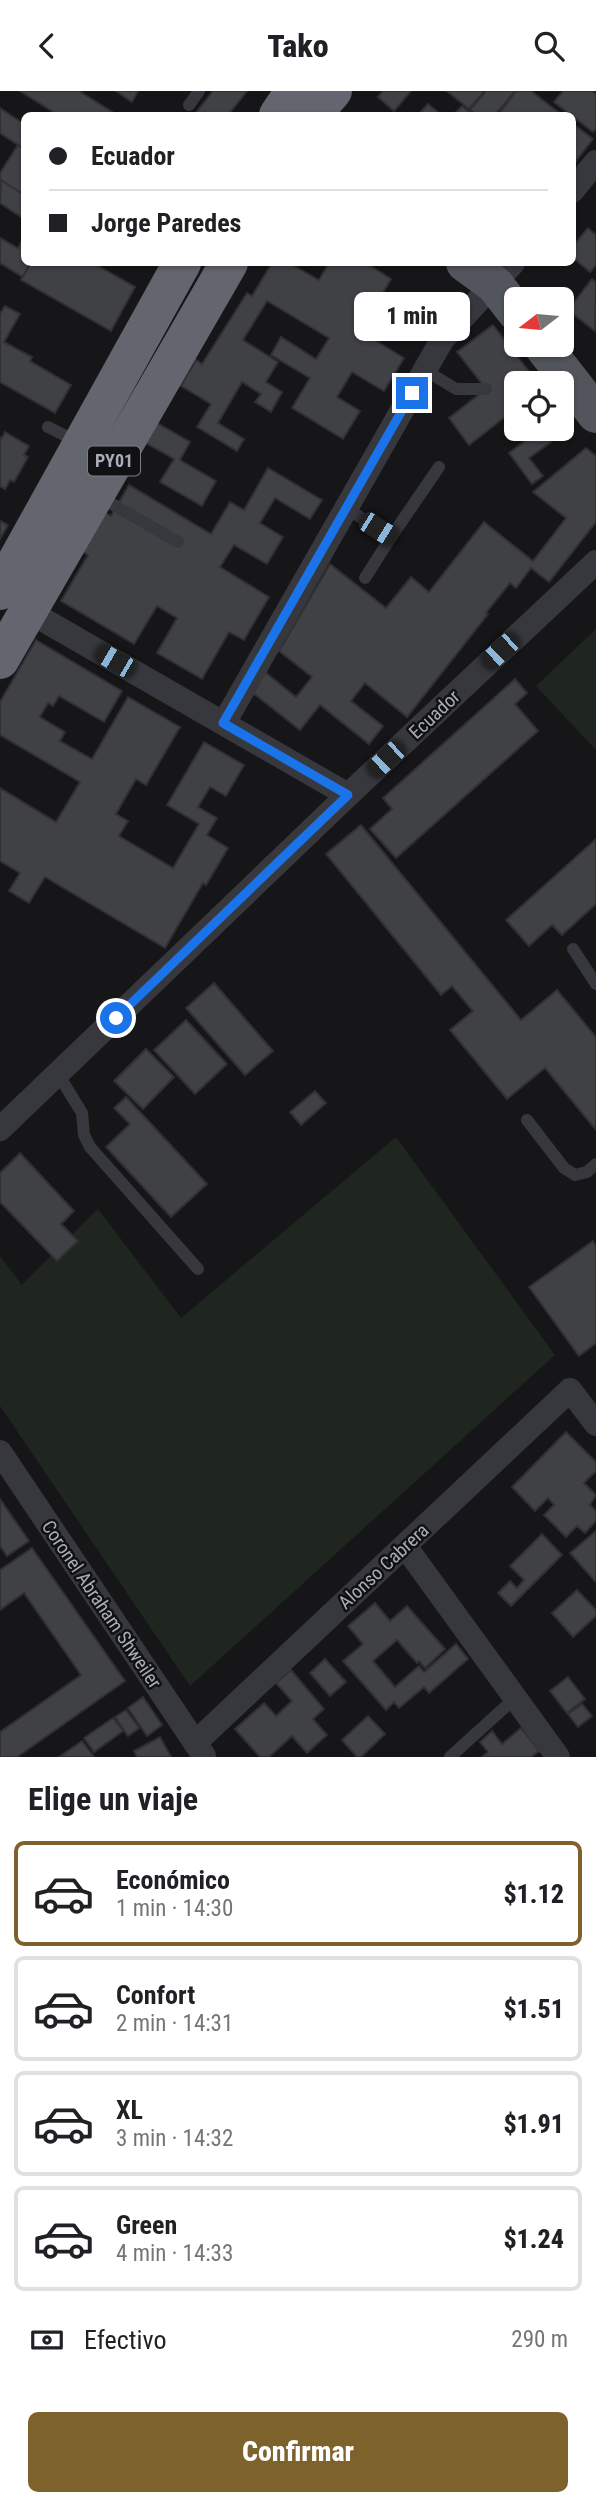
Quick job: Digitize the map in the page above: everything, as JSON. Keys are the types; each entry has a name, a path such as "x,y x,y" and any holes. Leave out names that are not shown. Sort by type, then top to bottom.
{"highway":[{"path":"280,112 294,91"},
{"path":"315,112 333,91"},
{"name":"PY01","path":"0,660 14,601 65,435 173,266"},
{"name":"PY01","path":"14,601 95,494 227,266"}],"main road":[{"path":"471,266 508,286"},
{"path":"547,365 596,414"}],"street":[{"path":"576,186 596,162"},
{"path":"223,723 442,339 508,286"},
{"name":"Ecuador","path":"0,1129 348,795 596,562"},
{"path":"14,601 348,795"},
{"name":"Alonso Cabrera","path":"199,1750 405,1546 570,1390 596,1424"},
{"name":"Coronel Abraham Shweiler","path":"0,1452 199,1750"},
{"path":"405,1546 558,1757"}],"lane":[{"path":"189,105 200,91"},
{"path":"425,370 456,389 486,389"},
{"path":"365,577 439,467"},
{"path":"95,494 178,542"},
{"path":"346,508 391,537"},
{"path":"573,949 596,984"},
{"path":"58,1074 82,1113 84,1135 90,1147 198,1269"},
{"path":"527,1121 564,1168 575,1175 587,1172 596,1164"},
{"path":"450,1757 515,1697"}],"shaded area":[{"path":"596,629 596,750 536,686"},
{"path":"396,1137 555,1355 190,1686 0,1406 0,1256 22,1285 98,1209 181,1318"}],"building":[{"path":"20,91 79,91 112,112 53,112"},
{"path":"116,91 138,91 132,102"},
{"path":"213,91 247,91 230,112 196,112"},
{"path":"383,91 411,91 394,111 378,97"},
{"path":"447,91 481,91 483,93 469,109"},
{"path":"486,91 515,91 498,112 470,110"},
{"path":"516,91 531,91 558,112 500,112"},
{"path":"563,91 592,91 596,94 596,129 593,132 576,119 576,112 567,112 554,102"},
{"path":"428,104 437,112 421,112"},
{"path":"462,106 469,112 456,112"},
{"path":"0,108 21,122 21,147 0,133"},
{"path":"576,126 593,139 576,161"},
{"path":"18,145 21,147 21,193 0,180 0,173"},
{"path":"1,180 21,193 21,217 0,203"},
{"path":"588,228 596,235 596,265 590,272 576,260 576,242"},
{"path":"0,238 18,248 21,242 21,266 29,266 23,277 0,263"},
{"path":"29,266 98,266 135,287 111,331 21,280"},
{"path":"270,266 294,266 319,280 327,266 371,266 391,279 360,331 404,358 384,391 352,372 337,397 360,411 343,439 292,408 310,378 271,355 281,337 316,359 329,338 267,301 243,340 278,362 266,382 282,392 271,412 255,402 261,394 242,382 218,423 244,439 237,451 197,427 211,404 181,386 196,360 202,364 247,293 252,296"},
{"path":"592,279 596,283 595,331 574,315 574,302"},
{"path":"5,306 20,314 4,342 32,357 30,361 71,385 55,413 0,382 0,314"},
{"path":"493,325 504,339 504,357 518,357 529,371 504,371 504,418 469,445 449,418 486,389 457,352"},
{"path":"157,423 190,442 180,460 216,481 202,506 160,482 174,459 146,443"},
{"path":"5,432 29,446 24,455 28,457 14,482 10,480 5,489 0,486 0,437 2,438"},
{"path":"525,441 551,442 529,458 543,476 532,484 509,453"},
{"path":"586,448 596,456 596,522 549,582 531,568 516,588 510,583 407,717 365,683 351,701 383,726 369,744 320,705 300,730 253,693 265,672 296,697 312,677 279,651 330,564 386,608 411,577 429,592 484,522 533,561 566,518 533,492"},
{"path":"268,468 322,500 310,519 275,498 260,523 283,537 267,564 234,545 220,567 269,597 244,640 229,632 202,679 157,653 177,618 157,606 134,644 61,601 88,555 81,551 104,512 111,516 129,485 211,534 230,502 244,510"},
{"path":"0,521 8,525 0,539"},
{"path":"36,640 122,691 104,722 59,696 53,706 48,703 40,717 65,732 60,741 92,759 128,697 180,727 146,785 136,779 116,814 128,821 119,836 173,868 199,824 167,805 204,742 244,765 226,796 210,787 198,807 217,818 207,835 228,848 206,885 203,883 165,948 45,877 29,903 9,891 20,873 0,861 0,788 56,822 80,782 0,735 0,702"},
{"path":"515,679 527,693 515,704 538,731 396,858 370,829 392,809 383,798"},
{"path":"361,825 521,1020 557,990 596,1037 596,1130 545,1068 507,1099 450,1030 473,1011 452,986 441,995 326,854"},
{"path":"596,839 596,904 562,935 552,925 529,946 506,920"},
{"path":"214,983 273,1051 245,1075 186,1008"},
{"path":"186,1020 227,1064 195,1094 154,1050"},
{"path":"146,1049 174,1077 143,1109 114,1081"},
{"path":"315,1091 326,1103 301,1125 290,1112"},
{"path":"126,1097 207,1184 171,1217 106,1147 130,1124 114,1108"},
{"path":"20,1153 74,1211 61,1224 78,1241 57,1261 0,1202 0,1173"},
{"path":"593,1241 596,1246 596,1343 579,1356 529,1287"},
{"path":"566,1432 596,1462 596,1471 584,1483 596,1495 590,1505 596,1511 596,1521 585,1533 577,1526 566,1537 544,1515 554,1505 548,1498 535,1511 512,1487"},
{"path":"0,1499 29,1541 7,1556 0,1546"},
{"path":"596,1531 596,1580 595,1581 570,1553"},
{"path":"542,1534 562,1555 511,1606 498,1593 510,1581 517,1588 524,1580 510,1566"},
{"path":"32,1548 125,1681 17,1757 0,1757 0,1732 81,1675 24,1593 0,1610 0,1570"},
{"path":"577,1590 596,1610 596,1616 573,1637 552,1613"},
{"path":"375,1603 390,1621 407,1606 445,1649 425,1668 419,1661 417,1663 397,1640 373,1661 395,1687 419,1666 424,1672 456,1644 468,1659 429,1693 424,1687 399,1708 394,1702 386,1710 343,1661 363,1644 348,1626"},
{"path":"325,1659 346,1682 330,1696 310,1673"},
{"path":"291,1670 324,1709 313,1719 327,1735 307,1753 292,1736 269,1757 260,1757 235,1729 264,1703 276,1716 292,1701 276,1683"},
{"path":"568,1677 585,1699 567,1713 550,1691"},
{"path":"143,1697 162,1725 147,1736 128,1708"},
{"path":"582,1704 592,1716 578,1727 568,1714"},
{"path":"126,1710 139,1728 128,1736 115,1717"},
{"path":"368,1716 385,1734 361,1757 357,1757 342,1740"},
{"path":"113,1718 123,1731 94,1752 84,1738"},
{"path":"521,1728 539,1751 531,1757 482,1757 488,1752 480,1742 492,1731 502,1744"},
{"path":"160,1737 171,1757 137,1757 134,1751"},
{"path":"82,1741 94,1757 59,1757"}],"route":[{"path":"116,1018 348,795 223,723 412,393"}]}
